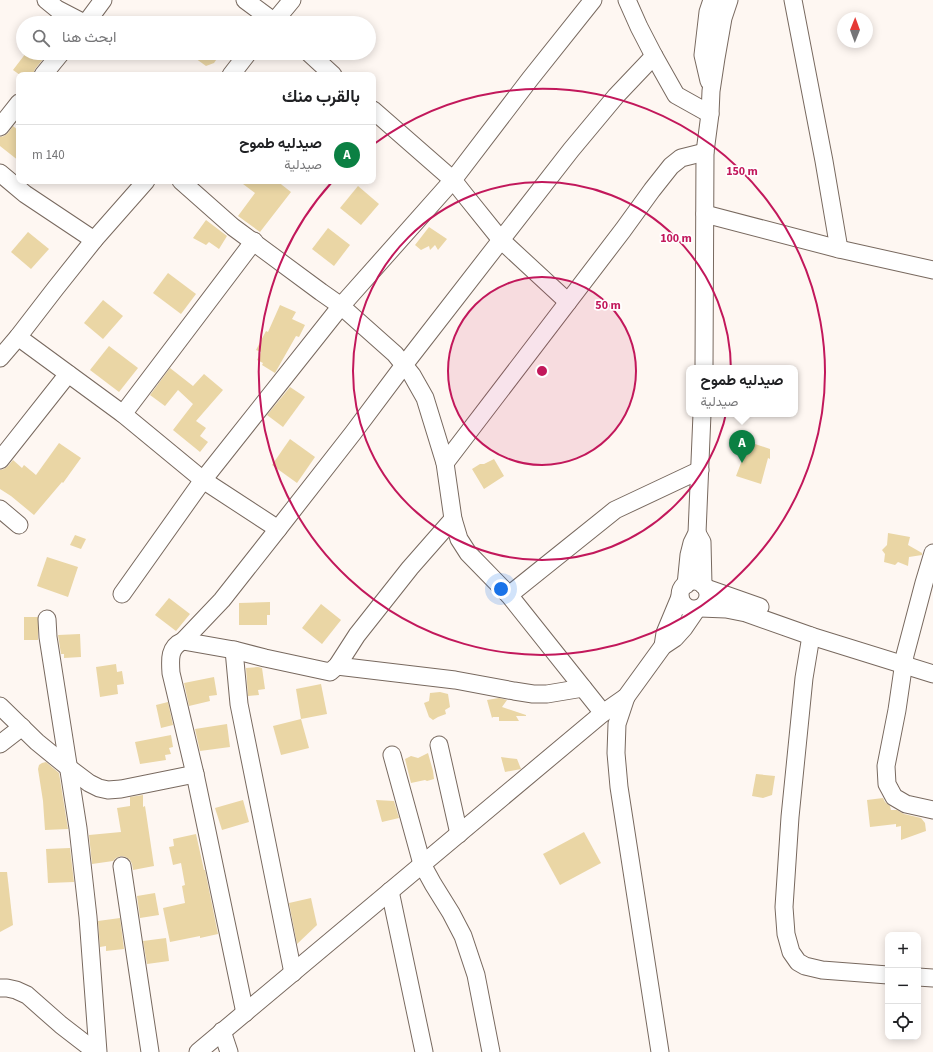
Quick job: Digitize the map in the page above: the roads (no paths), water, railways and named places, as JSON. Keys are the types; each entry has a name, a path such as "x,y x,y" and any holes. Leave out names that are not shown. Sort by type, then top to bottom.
{"street":[{"path":"46,0 57,9 71,16"},
{"path":"90,16 103,0"},
{"path":"245,0 266,16"},
{"path":"279,16 292,0"},
{"path":"122,594 203,480 341,306 453,180 530,79 593,0"},
{"path":"627,0 639,27 676,95 710,114"},
{"path":"711,91 703,55 708,12 712,0"},
{"path":"704,365 705,152 716,58 723,18 729,0"},
{"path":"793,0 824,161 839,249"},
{"path":"245,1013 171,673 170,657 173,649 178,643 183,641 222,600 278,530 571,150 616,96 654,56"},
{"path":"45,72 55,60"},
{"path":"233,72 243,60"},
{"path":"317,60 330,72"},
{"path":"0,127 16,107"},
{"path":"376,113 453,180 501,240 568,302"},
{"path":"445,463 671,166 681,158 705,152"},
{"path":"0,173 25,194 94,240"},
{"path":"0,358 94,240 143,184"},
{"path":"184,184 234,226 341,306 394,354 412,375 425,398 445,463 453,519 460,539 468,553 509,595 603,712"},
{"path":"705,214 839,249 933,270"},
{"path":"123,414 254,241"},
{"path":"18,337 123,414 203,480 278,530"},
{"path":"0,460 68,374"},
{"path":"697,534 702,542 705,587 708,597 704,606 692,609 684,605 683,591 689,555 692,543 697,534 702,417"},
{"path":"509,595 615,510 700,470"},
{"path":"0,509 19,525"},
{"path":"183,641 234,650 330,672 337,666 357,635 410,568 453,519"},
{"path":"933,553 904,660 897,710 886,766 888,784 894,797 906,804 933,810"},
{"path":"663,646 665,633 683,591 690,582 699,582 705,587 833,632 904,660 933,674"},
{"path":"698,608 726,609 746,613 811,636 904,660 933,664"},
{"path":"660,1052 618,780 616,753 617,724 626,697 663,646 675,638 698,608"},
{"path":"47,619 48,637 78,828 88,917 97,1052"},
{"path":"811,636 804,678 790,817 784,907 786,934 791,952 798,962 805,966 822,970 885,975"},
{"path":"234,650 239,704 293,973"},
{"path":"337,666 455,680 533,694 546,694 583,688"},
{"path":"198,1052 603,712 626,697"},
{"path":"0,706 37,742 89,783 99,788 108,790 121,789 194,774"},
{"path":"0,744 22,727"},
{"path":"439,745 459,834"},
{"path":"392,755 422,864 463,936 476,976 492,1052"},
{"path":"122,866 150,1052"},
{"path":"390,891 424,1052"},
{"path":"921,977 933,978"},
{"path":"0,988 16,990 27,996 61,1025 97,1052"},
{"path":"222,1031 229,1052"}],"place":[{"name":"صيدليه طموح","path":"742,463"}]}
